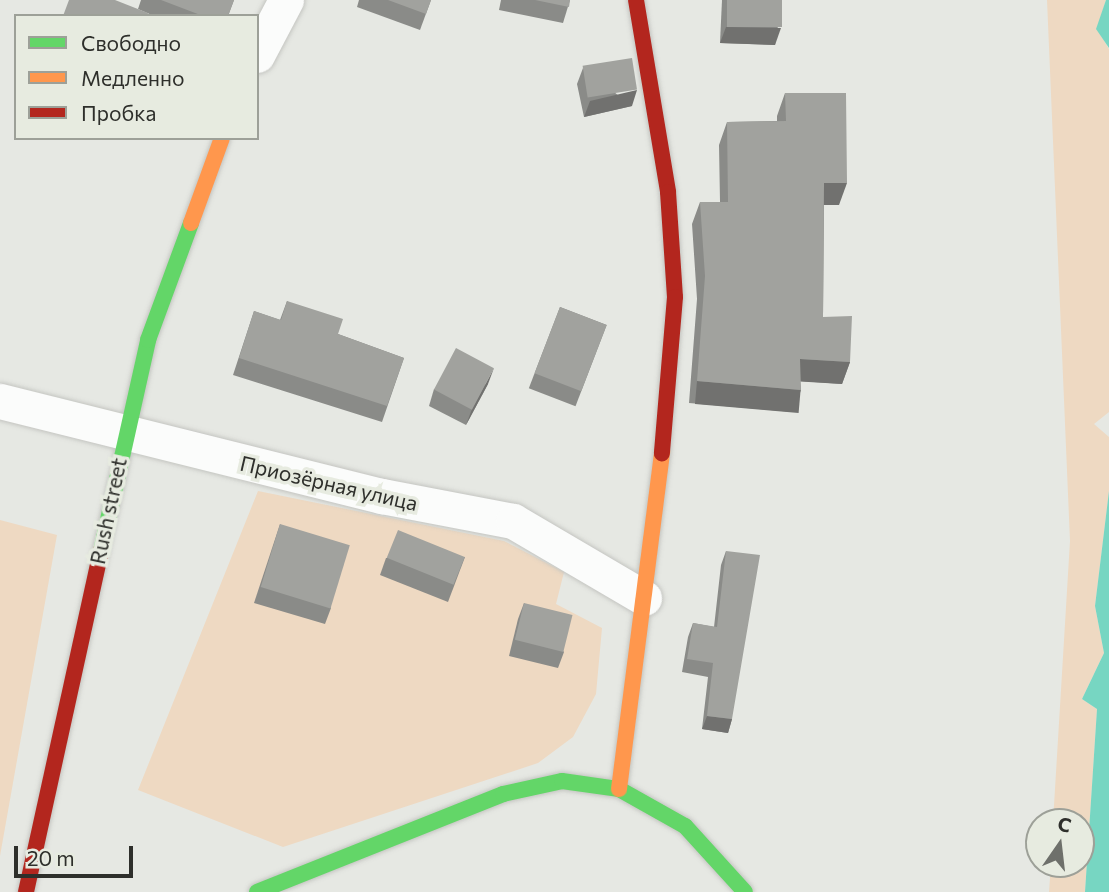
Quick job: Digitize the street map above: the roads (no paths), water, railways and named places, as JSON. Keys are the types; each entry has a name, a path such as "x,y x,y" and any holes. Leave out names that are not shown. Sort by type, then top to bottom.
{"street":[{"path":"259,51 286,0"},
{"path":"619,789 644,598 675,297 667,192 636,0"},
{"name":"Rush street","path":"26,892 124,435 148,340 221,140"},
{"name":"Приозёрная улица","path":"0,401 124,435 513,521 644,598"},
{"path":"257,892 503,794 562,781 619,789 685,826 745,892"}]}
